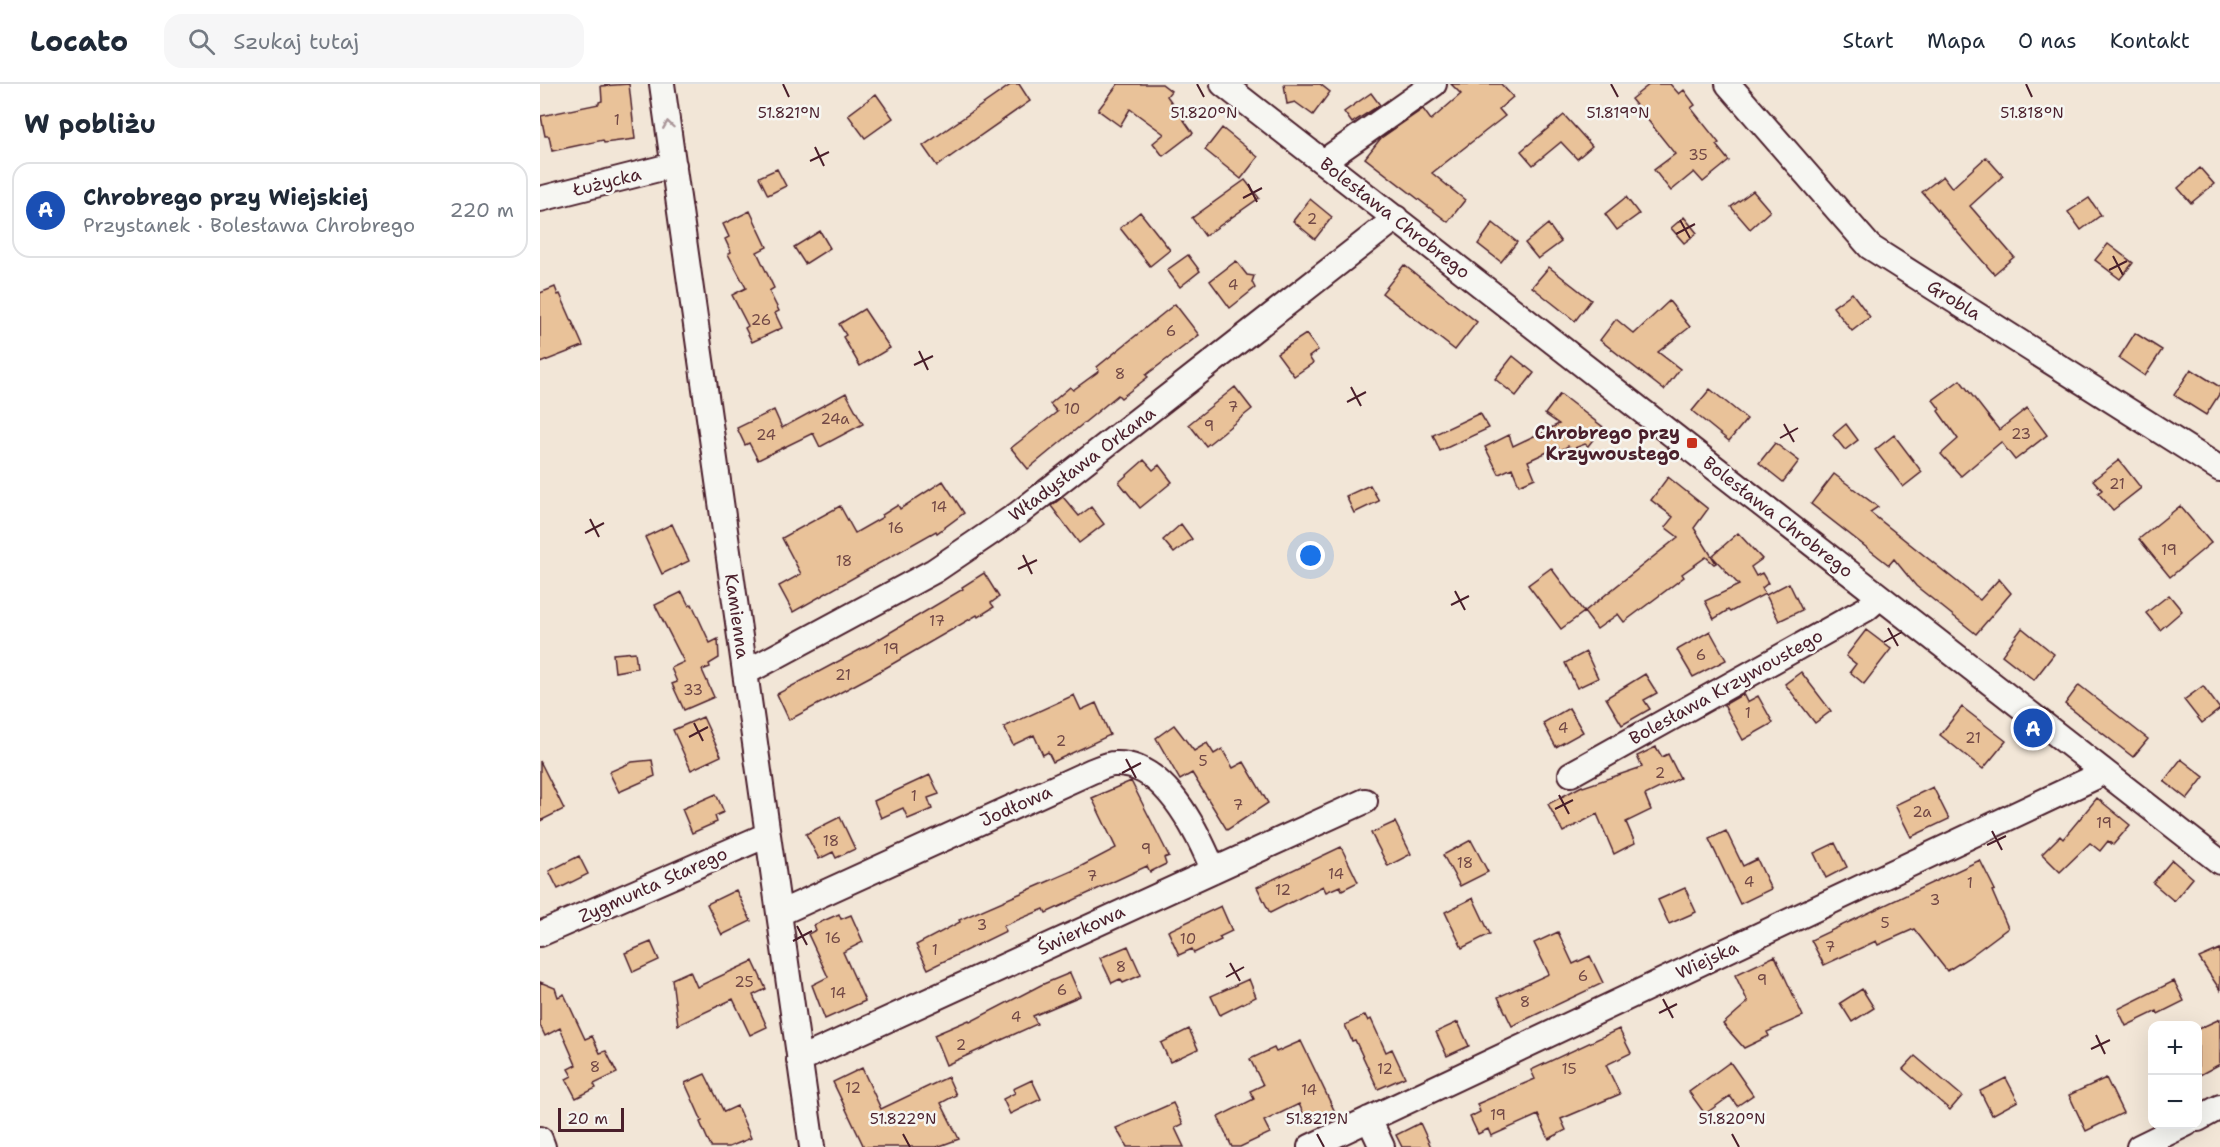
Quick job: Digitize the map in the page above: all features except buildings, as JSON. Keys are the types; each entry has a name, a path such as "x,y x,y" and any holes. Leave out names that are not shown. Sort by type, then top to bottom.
{"street":[{"name":"Kamienna","path":"662,84 812,1147"},
{"name":"Bolesława Chrobrego","path":"1223,84 2220,862"},
{"path":"1323,162 1434,84"},
{"name":"Grobla","path":"1728,84 1870,247 2220,469"},
{"name":"Łużycka","path":"540,199 674,165"},
{"name":"Władysława Orkana","path":"745,673 934,571 1018,514 1396,218"},
{"name":"Bolesława Krzywoustego","path":"1571,774 1866,609 1880,597"},
{"name":"Jodłowa","path":"780,913 1092,771 1112,764 1132,766 1149,775 1164,788 1196,829 1213,869"},
{"name":"Wiejska","path":"1311,1147 2092,778 2101,769"},
{"name":"Świerkowa","path":"799,1060 1365,801"},
{"name":"Zygmunta Starego","path":"540,934 767,835"},
{"path":"2202,1117 2220,1107"},
{"path":"1369,1119 1382,1147"},
{"path":"2139,1147 2177,1129"},
{"path":"540,1139 543,1147"}],"place":[{"name":"Chrobrego przy Krzywoustego","path":"1692,443"},
{"name":"Chrobrego przy Wiejskiej","path":"2033,728"}]}
